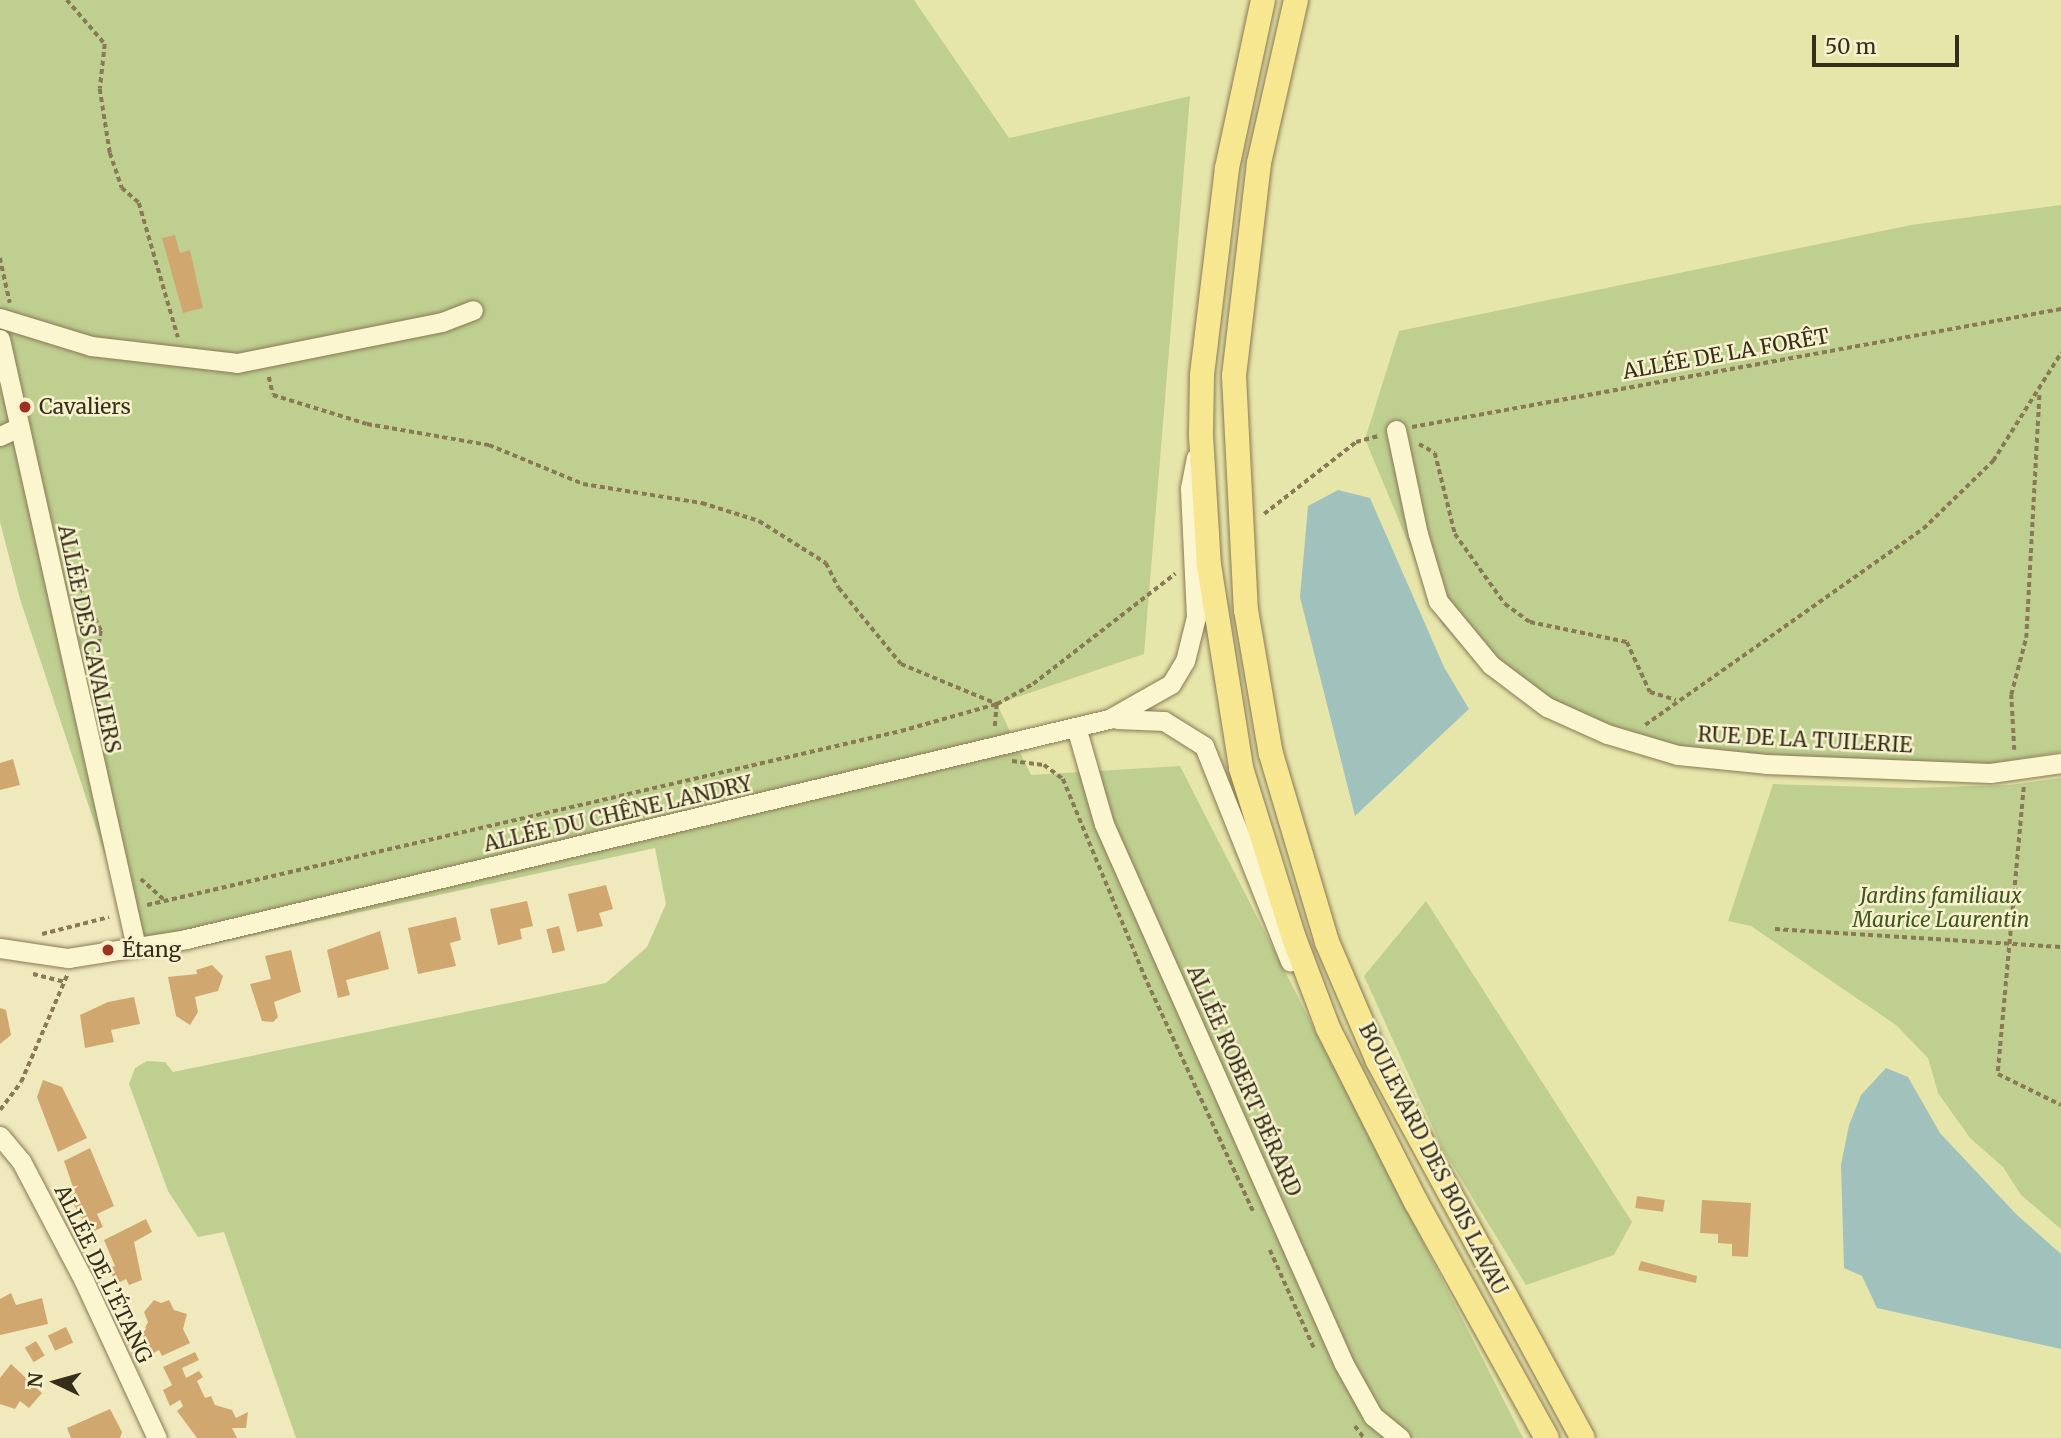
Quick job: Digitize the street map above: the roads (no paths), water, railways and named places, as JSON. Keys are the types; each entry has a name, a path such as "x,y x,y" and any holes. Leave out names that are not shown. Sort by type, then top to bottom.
{"main road":[{"name":"BOULEVARD DES BOIS LAVAU","path":"1264,0 1239,101 1216,237 1200,436 1209,565 1241,768 1294,938 1328,1028 1416,1202 1547,1438"},
{"name":"BOULEVARD DES BOIS LAVAU","path":"1296,0 1257,175 1234,376 1246,610 1271,754 1327,942 1378,1061 1583,1438"}],"street":[{"path":"0,318 91,346 184,359 237,363 442,322 474,310"},
{"name":"ALLÉE DES CAVALIERS","path":"0,340 136,947"},
{"path":"0,436 19,427"},
{"name":"RUE DE LA TUILERIE","path":"1396,430 1418,534 1438,601 1491,665 1547,707 1635,742 1678,755 1766,764 1990,773 2061,763"},
{"name":"ALLÉE DU CHÊNE LANDRY","path":"1109,719 1171,684 1185,661 1196,617 1190,488 1200,436"},
{"name":"ALLÉE DU CHÊNE LANDRY","path":"3,948 68,958 136,947 1109,719 1164,721 1204,746 1299,983 1328,1028"},
{"name":"ALLÉE ROBERT BÉRARD","path":"1076,727 1104,824 1344,1364 1373,1416 1400,1438"},
{"name":"ALLÉE DE L’ÉTANG","path":"0,1136 21,1161 84,1281 156,1438"}],"water":[{"path":"1338,490 1370,498 1444,667 1469,709 1355,816 1300,597 1308,506"},
{"path":"1886,1068 1908,1077 1940,1133 2017,1215 2061,1254 2061,1349 1877,1308 1862,1276 1844,1268 1841,1165 1849,1125 1861,1095"}],"place":[{"name":"Cavaliers","path":"25,407"},
{"name":"Étang","path":"108,950"}],"park label":[{"name":"Jardins familiaux Maurice Laurentin","path":"1941,908"}]}
